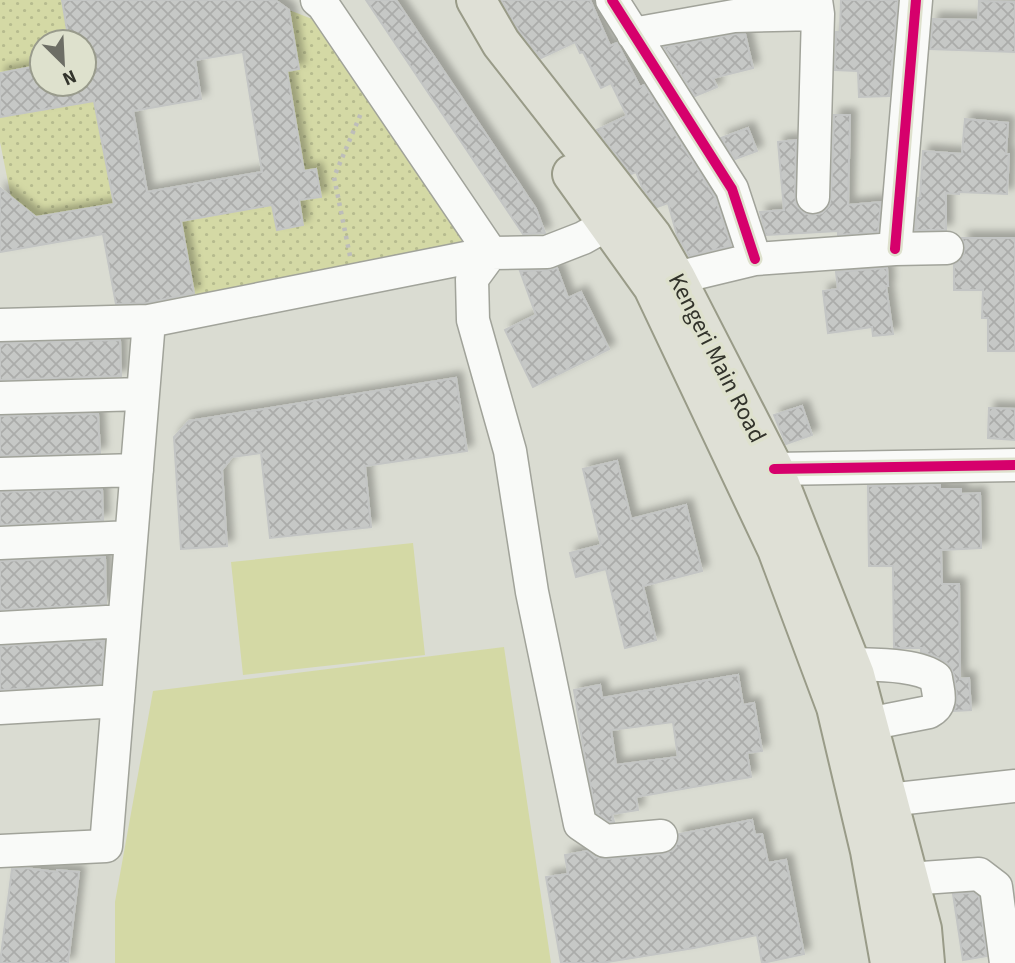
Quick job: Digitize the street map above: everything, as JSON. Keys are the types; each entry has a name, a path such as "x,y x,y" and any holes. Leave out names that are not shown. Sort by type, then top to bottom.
{"main road":[{"name":"Kengeri Main Road","path":"451,0 500,76 629,236 676,278 774,469 851,664 922,929 925,963"},
{"name":"Kengeri Main Road","path":"476,0 501,43 629,236 782,561 836,707 870,851 890,963"}],"street":[{"path":"317,0 323,5 491,253"},
{"path":"612,0 732,189 755,259"},
{"path":"895,248 916,0"},
{"path":"633,34 734,16 817,7 813,197"},
{"path":"0,325 149,320 491,253 547,252 583,238 629,236"},
{"path":"676,278 755,259 895,248 947,247"},
{"path":"491,253 472,279 472,320 510,451 532,592 580,824 606,841 661,836"},
{"path":"0,851 106,846 149,320"},
{"path":"0,398 143,394"},
{"path":"774,469 1015,465"},
{"path":"0,474 137,470"},
{"path":"0,543 131,537"},
{"path":"0,628 124,621"},
{"path":"851,664 901,667 932,674 936,678 939,702 937,708 868,724"},
{"path":"0,708 118,701"},
{"path":"888,800 1015,786"},
{"path":"908,879 979,874 996,887 1001,963"}],"path":[{"path":"355,280 334,177 375,82"}],"green space":[{"path":"0,0 62,0 67,28 28,28 28,68 0,73"},
{"path":"289,10 320,22 474,245 196,303 185,245 144,227 321,196 316,169 304,171 287,71 299,69"},
{"path":"94,100 114,204 36,217 11,197 0,142 0,117"},
{"path":"413,543 425,655 243,675 231,562"},
{"path":"504,647 551,963 115,963 115,902 153,691"}],"building":[{"path":"62,0 275,0 289,10 299,69 287,71 304,171 316,169 321,197 299,200 303,225 277,230 272,205 181,221 194,293 147,303 116,304 103,234 0,252 0,188 36,217 114,204 94,101 0,117 0,73 28,68 28,98 98,98 98,28 67,28","holes":["243,52 262,172 147,192 133,111 201,99 195,60"]},
{"path":"366,0 396,0 536,209 545,233 523,234"},
{"path":"501,0 590,0 610,46 617,43 640,87 644,85 715,197 731,246 689,256 677,235 668,203 657,207 642,187 636,172 631,174 597,130 627,116 611,83 601,88 575,42 541,58 519,31"},
{"path":"841,0 898,0 889,96 859,97 858,71 835,70 836,32 840,32"},
{"path":"979,1 1015,2 1015,52 930,49 933,19 978,20"},
{"path":"745,34 753,68 713,78 717,87 695,96 664,47"},
{"path":"834,115 850,115 848,205 881,202 878,232 766,235 760,212 784,210 778,142 796,140 797,206 804,213 813,215 822,213 829,206"},
{"path":"965,119 1008,123 1007,194 946,193 946,230 915,230 923,151 962,154"},
{"path":"748,128 757,151 735,159 721,138"},
{"path":"962,238 1015,238 1015,351 988,351 988,318 982,318 983,290 954,290 954,265 963,257 965,248"},
{"path":"557,268 568,298 581,292 609,349 533,387 505,330 536,315 520,271"},
{"path":"887,268 886,286 893,334 873,336 872,327 828,333 823,291 838,289 836,272"},
{"path":"120,340 121,376 0,380 0,343"},
{"path":"456,378 467,451 365,466 371,527 270,538 261,453 232,457 222,470 227,546 181,549 174,437 189,421"},
{"path":"802,406 812,435 786,444 774,415"},
{"path":"989,408 1015,409 1015,440 988,438"},
{"path":"98,414 100,453 0,456 0,416"},
{"path":"617,461 631,519 686,505 702,571 643,586 656,640 625,648 606,569 576,577 570,553 601,545 583,469"},
{"path":"940,485 940,489 961,489 961,494 980,493 981,548 941,550 942,584 959,584 960,679 969,678 971,710 954,711 957,697 954,675 946,662 921,652 921,648 894,648 893,566 869,566 868,486"},
{"path":"102,489 103,520 0,525 0,492"},
{"path":"105,557 106,604 0,610 0,561"},
{"path":"104,641 101,684 0,690 0,646"},
{"path":"738,675 743,705 754,703 762,751 747,753 751,777 636,797 638,810 612,814 614,822 610,822 596,813 574,690 600,685 602,698","holes":["673,722 678,757 616,765 611,730"]},
{"path":"752,820 755,835 762,834 768,863 786,860 804,954 762,963 757,935 601,963 561,963 546,877 568,874 565,855 587,851 595,857 607,859 663,854 671,851 677,844 679,834"},
{"path":"12,869 79,872 68,963 0,963"},
{"path":"973,893 979,897 987,956 963,960 953,894"}],"cycle path":[{"path":"612,0 732,189 755,259"},
{"path":"895,249 916,0"},
{"path":"774,469 1015,465"}]}
